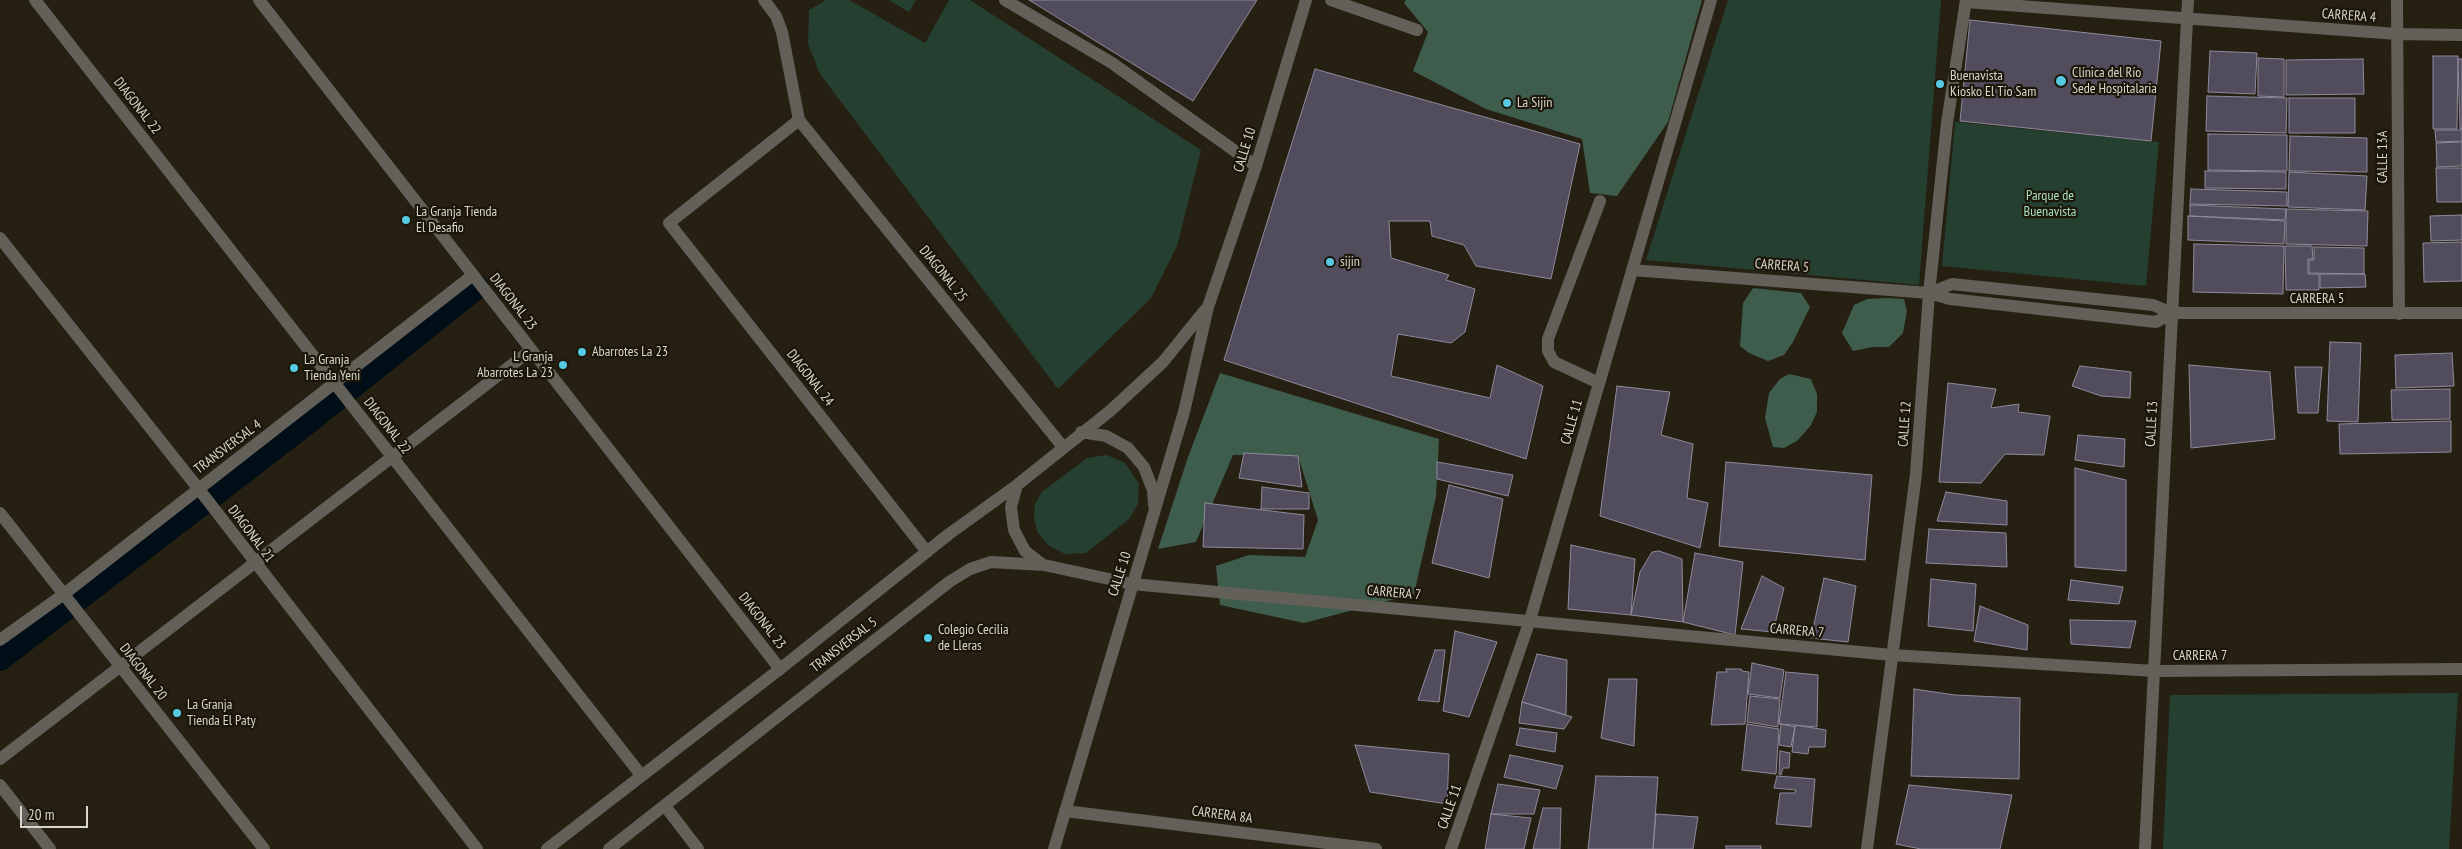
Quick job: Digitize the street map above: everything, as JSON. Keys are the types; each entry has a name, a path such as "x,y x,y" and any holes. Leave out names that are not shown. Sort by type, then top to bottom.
{"street":[{"name":"DIAGONAL 22","path":"35,0 641,775"},
{"name":"DIAGONAL 23","path":"258,0 780,669"},
{"path":"764,0 776,16 782,32 799,120"},
{"path":"1005,0 1112,64 1256,166"},
{"name":"CALLE 10","path":"1054,849 1132,584 1155,515 1184,412 1208,307 1256,166 1306,0"},
{"path":"1331,0 1417,30"},
{"name":"CALLE 11","path":"1451,849 1530,620 1711,0"},
{"name":"CALLE 13","path":"2145,849 2188,0"},
{"name":"CALLE 13A","path":"2397,0 2399,314"},
{"name":"CARRERA 4","path":"1966,1 2397,34 2462,35"},
{"name":"CALLE 12","path":"1867,849 1916,474 1929,293 1948,123 1966,1"},
{"name":"DIAGONAL 24","path":"799,120 669,223 927,552"},
{"name":"DIAGONAL 25","path":"799,120 1063,447"},
{"path":"1599,383 1554,362 1548,351 1548,339 1600,201"},
{"name":"DIAGONAL 21","path":"0,238 201,493 477,849"},
{"name":"CARRERA 5","path":"1632,270 1929,293 1952,284 2153,305 2172,313 2462,313"},
{"name":"TRANSVERSAL 4","path":"0,640 66,597 338,388 473,275"},
{"name":"CALLE 10","path":"1017,485 1137,387 1186,336 1208,307"},
{"path":"0,758 531,350"},
{"path":"1081,432 1106,436 1128,448 1139,460 1144,467 1153,490 1155,515"},
{"path":"1017,485 1011,507 1014,530 1026,550 1044,565"},
{"name":"TRANSVERSAL 5","path":"547,849 780,669 927,552 1017,485"},
{"name":"DIAGONAL 20","path":"0,513 264,849"},
{"name":"TRANSVERSAL 5","path":"608,849 949,582 970,569 991,562 1044,565 1132,584"},
{"name":"CARRERA 7","path":"1132,584 1892,655 2155,672 2462,669"},
{"path":"0,785 50,849"},
{"path":"665,806 698,849"},
{"name":"CARRERA 8A","path":"1065,811 1376,849"}],"green space":[{"path":"826,0 849,0 925,43 949,0 970,0 1201,150 1177,246 1151,298 1058,389 820,74 808,44 809,10"},
{"path":"889,0 916,0 909,12"},
{"path":"1406,0 1702,0 1668,122 1617,196 1590,193 1582,139 1486,109 1413,71 1428,32 1404,3"},
{"path":"1728,0 1941,0 1919,285 1646,260"},
{"name":"Parque de Buenavista","path":"1955,122 2159,142 2146,286 1942,266"},
{"path":"1753,288 1801,293 1810,307 1793,342 1784,355 1768,361 1749,353 1740,346 1743,303"},
{"path":"1867,299 1904,299 1907,311 1903,333 1889,347 1872,347 1853,351 1842,333 1854,305"},
{"path":"1220,373 1439,439 1436,497 1414,594 1304,623 1220,605 1216,566 1249,555 1305,557 1318,520 1298,456 1233,455 1196,542 1158,549 1188,457"},
{"path":"1789,374 1811,379 1817,394 1817,412 1811,425 1797,441 1784,448 1773,447 1765,418 1769,393 1780,379"},
{"path":"1107,455 1125,463 1139,484 1138,504 1129,519 1086,553 1065,554 1049,546 1038,533 1034,520 1035,504 1042,492 1087,458"},
{"path":"2458,693 2449,849 2163,849 2170,695"}],"building":[{"path":"1029,0 1257,0 1193,101"},
{"name":"Clínica del Río Sede Hospitalaria","path":"1970,20 2161,41 2151,141 1960,121"},
{"path":"2210,51 2257,53 2255,94 2208,92"},
{"path":"2433,56 2458,56 2457,129 2433,129"},
{"path":"2258,58 2284,59 2284,97 2258,96"},
{"path":"2363,59 2364,94 2286,95 2286,60"},
{"path":"2458,59 2462,59 2462,129 2460,129"},
{"name":"sijin","path":"1315,69 1580,144 1551,279 1476,266 1464,245 1432,236 1430,221 1389,221 1391,258 1449,275 1446,280 1475,289 1465,332 1451,343 1398,334 1391,376 1490,398 1497,365 1543,386 1526,459 1224,360"},
{"path":"2207,96 2287,98 2286,133 2206,131"},
{"path":"2289,98 2355,98 2355,133 2289,133"},
{"path":"2435,130 2462,130 2462,141 2436,142"},
{"path":"2208,134 2287,135 2287,171 2208,170"},
{"path":"2290,136 2367,138 2367,172 2289,171"},
{"path":"2462,142 2462,166 2437,167 2436,143"},
{"path":"2436,168 2462,168 2462,202 2437,202"},
{"path":"2205,171 2286,172 2286,189 2205,188"},
{"path":"2289,172 2367,176 2365,210 2288,207"},
{"path":"2191,189 2287,192 2287,206 2190,204"},
{"path":"2190,205 2286,209 2285,220 2190,216"},
{"path":"2286,209 2368,211 2367,246 2286,244"},
{"path":"2462,215 2462,240 2431,241 2430,216"},
{"path":"2188,216 2285,221 2284,244 2188,240"},
{"path":"2462,242 2462,281 2424,282 2423,243"},
{"path":"2194,244 2284,246 2283,294 2193,292"},
{"path":"2285,246 2312,246 2313,259 2308,259 2308,274 2319,274 2319,290 2286,290"},
{"path":"2314,247 2364,248 2364,274 2309,273 2309,260 2314,260"},
{"path":"2320,274 2365,274 2366,287 2320,288"},
{"path":"2330,342 2361,343 2358,422 2327,421"},
{"path":"2452,353 2454,386 2396,388 2395,355"},
{"path":"2189,365 2270,372 2275,439 2191,448"},
{"path":"2080,366 2131,372 2130,398 2101,396 2072,386"},
{"path":"2295,367 2322,367 2318,413 2298,413"},
{"path":"1948,383 1996,389 1991,408 2019,404 2018,412 2050,416 2044,455 2005,454 1981,483 1939,482"},
{"path":"1617,386 1670,392 1661,435 1693,444 1687,498 1708,503 1700,548 1600,516"},
{"path":"2450,389 2450,419 2392,420 2391,390"},
{"path":"2451,421 2451,452 2340,454 2339,424"},
{"path":"2078,435 2125,439 2124,467 2075,460"},
{"path":"1244,453 1298,456 1302,487 1239,478"},
{"path":"1437,462 1513,475 1508,496 1437,479"},
{"path":"1726,462 1872,475 1865,560 1719,546"},
{"path":"2075,468 2126,480 2126,571 2075,567"},
{"path":"1449,485 1503,499 1489,578 1432,563"},
{"path":"1262,487 1309,493 1309,509 1261,509"},
{"path":"1946,492 2007,501 2007,525 1937,521"},
{"path":"1205,503 1304,515 1303,549 1203,547"},
{"path":"1929,529 2006,533 2007,567 1926,563"},
{"path":"1571,545 1635,559 1631,615 1568,609"},
{"path":"1659,551 1682,559 1683,622 1631,615 1640,572 1652,552"},
{"path":"1695,553 1743,562 1735,635 1683,622"},
{"path":"1762,576 1784,588 1773,632 1741,629"},
{"path":"1824,578 1856,586 1848,642 1811,638"},
{"path":"1931,579 1976,584 1973,631 1928,626"},
{"path":"2071,580 2123,587 2119,604 2068,600"},
{"path":"1980,606 2028,625 2027,650 1974,641"},
{"path":"2070,620 2136,621 2130,648 2071,644"},
{"path":"1455,631 1497,642 1469,717 1443,711"},
{"path":"1435,650 1445,650 1439,702 1418,700"},
{"path":"1537,654 1567,660 1566,715 1522,702"},
{"path":"1752,663 1784,670 1780,698 1748,694"},
{"path":"1726,669 1741,669 1742,671 1749,672 1745,724 1711,725 1717,672 1727,672"},
{"path":"1786,672 1818,675 1817,727 1779,724"},
{"path":"1609,679 1637,679 1634,746 1601,738"},
{"path":"1914,689 1955,695 2020,698 2019,779 1911,776"},
{"path":"1750,696 1780,699 1778,727 1747,722"},
{"path":"1522,702 1572,717 1564,729 1519,723"},
{"path":"1747,724 1779,729 1776,774 1742,770"},
{"path":"1781,724 1795,727 1791,747 1779,745"},
{"path":"1795,725 1826,730 1825,747 1809,747 1808,754 1792,752"},
{"path":"1520,728 1557,733 1555,752 1516,745"},
{"path":"1355,745 1449,754 1447,804 1370,792"},
{"path":"1780,751 1790,753 1789,768 1783,768 1781,775 1779,774"},
{"path":"1510,755 1563,766 1556,789 1504,777"},
{"path":"1596,776 1658,777 1653,849 1588,849"},
{"path":"1777,776 1815,779 1811,827 1776,824 1780,793 1795,793 1796,790 1774,788"},
{"path":"1498,784 1540,790 1534,814 1491,814"},
{"path":"1909,785 2012,795 2000,849 1921,849 1896,844"},
{"path":"1543,808 1561,808 1560,849 1533,849"},
{"path":"1491,814 1531,818 1524,849 1485,849"},
{"path":"1656,814 1698,817 1693,849 1653,849"},
{"path":"1726,846 1761,846 1761,849 1726,849"}],"waterway":[{"path":"0,659 294,433 477,287"}],"place":[{"name":"Clínica del Río Sede Hospitalaria","path":"2061,81"},
{"name":"Buenavista Kiosko El Tio Sam","path":"1940,84"},
{"name":"La Sijin","path":"1507,103"},
{"name":"La Granja Tienda El Desafio","path":"406,220"},
{"name":"sijin","path":"1330,262"},
{"name":"Abarrotes La 23","path":"582,352"},
{"name":"L Granja Abarrotes La 23","path":"563,365"},
{"name":"La Granja Tienda Yeni","path":"294,368"},
{"name":"Colegio Cecilia de Lleras","path":"928,638"},
{"name":"La Granja Tienda El Paty","path":"177,713"}]}
